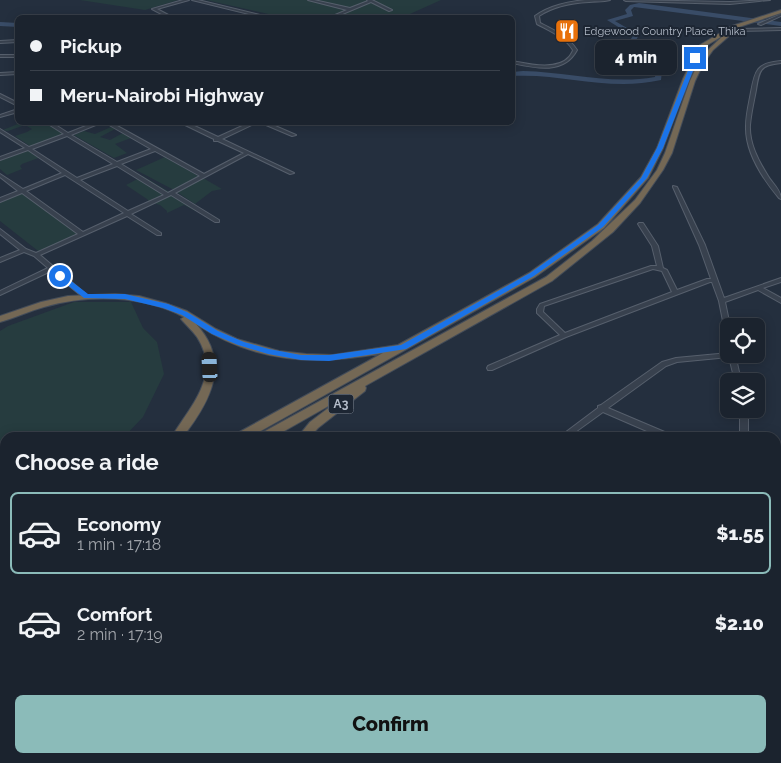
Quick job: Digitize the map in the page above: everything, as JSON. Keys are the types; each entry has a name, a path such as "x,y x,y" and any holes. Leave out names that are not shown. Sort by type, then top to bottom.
{"highway":[{"path":"249,432 532,275 600,226 644,178 660,148 686,79 702,46 724,32 780,13"},
{"path":"273,432 549,279 585,253 613,228 637,201 660,170 700,62 719,41 754,22"},
{"path":"0,319 49,302 86,297 125,297 165,306 185,313 215,332 241,344 268,352 301,357 329,358 403,347"},
{"path":"165,306 193,326 204,339 210,352 210,367 203,402 180,432"},
{"name":"A3","path":"308,432 382,372"}],"street":[{"path":"167,15 154,9 187,0"},
{"path":"194,0 258,15"},
{"path":"310,0 350,9"},
{"path":"515,62 539,66 561,64 568,61 575,50 572,45 558,34 538,23 537,16 546,11 567,5 608,0"},
{"path":"626,0 730,3 768,0"},
{"path":"336,15 370,1 390,10"},
{"path":"754,22 766,22 780,13"},
{"path":"754,22 769,29"},
{"path":"737,30 781,29"},
{"path":"0,42 15,40"},
{"path":"0,56 15,56"},
{"path":"781,62 764,64 757,71 748,122 750,143 759,164 781,197"},
{"path":"0,74 15,73"},
{"path":"0,95 15,103"},
{"path":"0,116 15,111"},
{"path":"52,125 217,221"},
{"path":"0,159 93,125"},
{"path":"111,125 204,176"},
{"path":"188,125 216,140 292,173"},
{"path":"216,140 249,125"},
{"path":"268,125 294,136"},
{"path":"0,130 159,234"},
{"path":"77,180 155,149"},
{"path":"36,255 170,194 246,153"},
{"path":"0,200 65,173"},
{"path":"0,175 82,234"},
{"path":"675,186 702,245 722,301 725,318"},
{"path":"641,224 655,246 660,268"},
{"path":"0,231 24,250 36,255 50,269 86,297"},
{"path":"0,260 24,250"},
{"path":"564,336 540,313 542,305 653,267 664,270 676,293"},
{"path":"0,293 50,269"},
{"path":"490,368 564,336 709,280 715,280"},
{"path":"722,301 781,280"},
{"path":"758,288 781,301"},
{"path":"569,432 664,364 676,360 720,356"},
{"path":"601,408 657,432"},
{"path":"744,418 744,432"}],"green space":[{"path":"80,0 178,0 145,10"},
{"path":"206,0 441,0 408,15 273,15"},
{"path":"15,125 25,125 8,131 3,130"},
{"path":"25,125 52,125 69,135 33,148 15,136 32,129"},
{"path":"111,127 115,129 100,137 110,140 123,133 131,138 115,144 127,153 114,158 74,135 84,131 95,134"},
{"path":"31,150 41,157 22,164 20,166 22,169 7,175 0,169 0,160"},
{"path":"165,157 200,177 174,190 136,170"},
{"path":"143,176 171,193 150,203 126,185"},
{"path":"203,178 222,189 212,191 195,204 177,192"},
{"path":"25,191 81,235 42,254 0,221 0,202"},
{"path":"172,194 201,210 195,211 184,205 167,213 160,205 153,203"},
{"path":"74,302 131,302 143,328 157,342 164,374 143,417 129,432 0,432 0,331 8,326"}],"waterway":[{"path":"515,74 546,74 607,82 658,78 659,71 651,51 635,44 633,40 637,36 610,20 631,15 628,10 632,6 639,5 781,24"},
{"path":"0,24 15,25"}],"place":[{"name":"Edgewood Country Place, Thika","path":"567,31"}],"route":[{"path":"60,276 86,297 106,296 142,299 185,313 215,332 241,344 268,352 301,357 329,358 353,356 371,351 403,347 532,275 600,226 644,178 660,148 695,58"}]}
